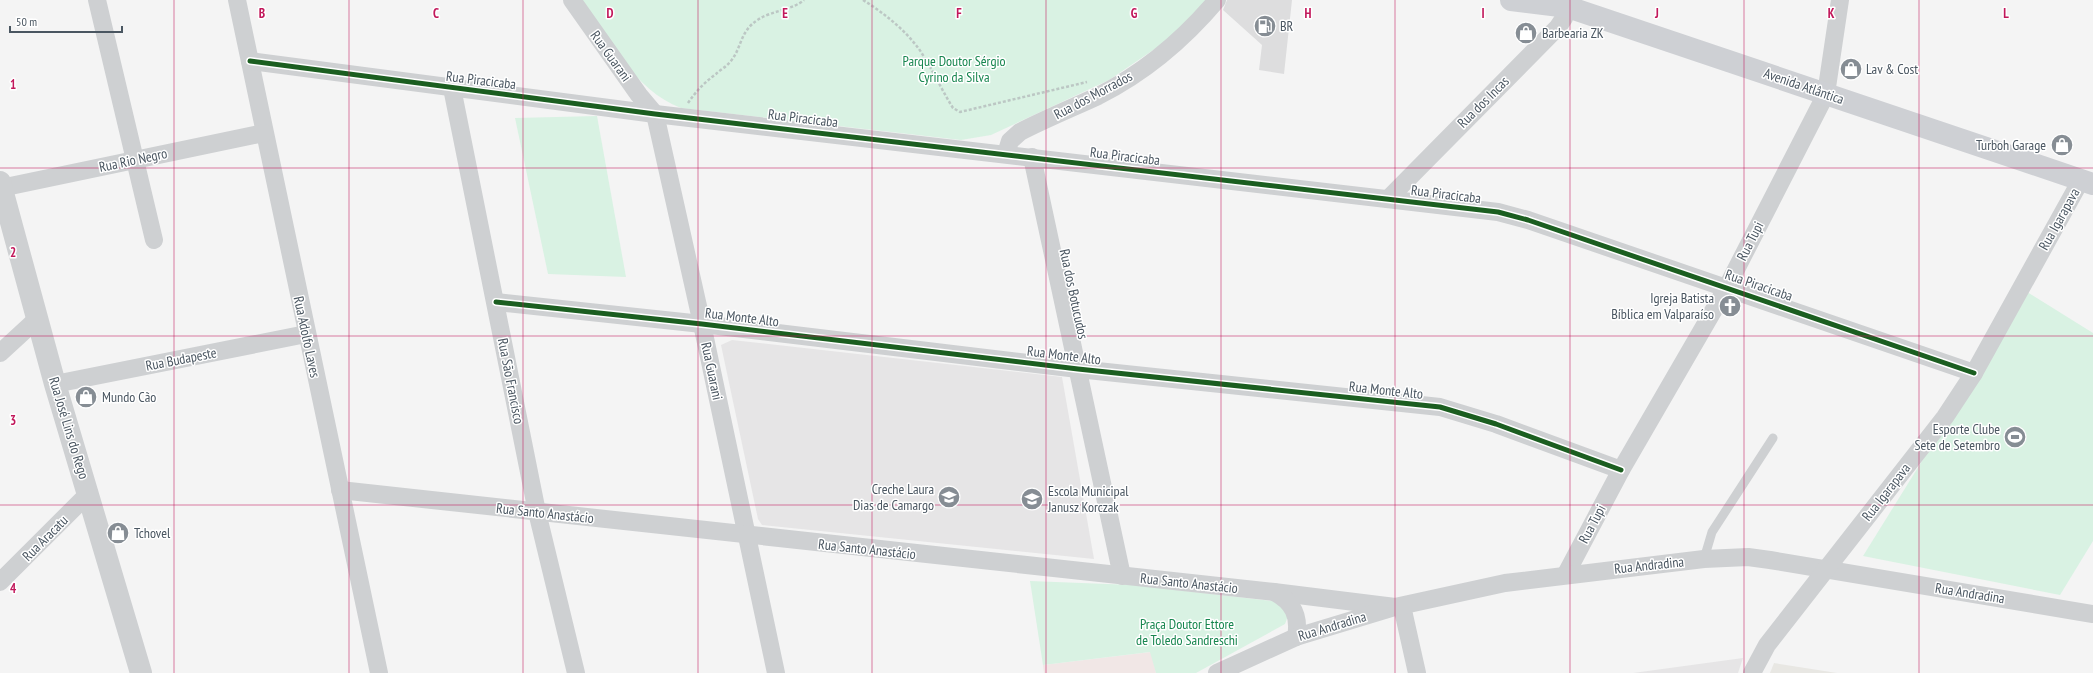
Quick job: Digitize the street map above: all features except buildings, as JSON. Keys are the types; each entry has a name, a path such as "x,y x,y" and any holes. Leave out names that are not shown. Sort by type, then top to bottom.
{"main road":[{"name":"Avenida Atlântica","path":"1511,0 1568,4 1826,94 2087,182"}],"street":[{"path":"97,0 154,240"},
{"name":"Rua Adolfo Laves","path":"237,0 306,334 379,673"},
{"name":"Rua Guarani","path":"572,0 639,95 655,114 702,324 776,673"},
{"name":"Rua dos Morrados","path":"1006,154 1010,141 1020,132 1116,86 1171,47 1190,31 1217,0"},
{"name":"Rua Tupi","path":"1566,574 1621,470 1727,286 1826,94 1840,0"},
{"name":"Rua dos Incas","path":"1388,199 1558,27 1564,18 1568,4"},
{"name":"Rua Piracicaba","path":"250,61 655,114 683,116 1388,199 1512,215 1727,286 1974,373"},
{"name":"Rua São Francisco","path":"452,88 538,512 576,673"},
{"name":"Rua Rio Negro","path":"1,185 135,160 264,133"},
{"name":"Rua dos Botucudos","path":"1032,158 1122,576"},
{"name":"Rua Igarapava","path":"1752,673 1767,645 1945,417 1974,373 2087,182"},
{"name":"Rua José Lins do Rego","path":"1,185 55,384 89,493 141,673"},
{"name":"Rua Monte Alto","path":"496,302 702,324 1078,369 1440,408 1496,424 1621,470"},
{"path":"0,353 37,319"},
{"name":"Rua Budapeste","path":"55,384 306,334"},
{"name":"Rua Santo Anastácio","path":"340,490 746,536 1398,606"},
{"name":"Rua Aracatu","path":"0,582 89,493"},
{"name":"Rua Andradina","path":"1217,673 1296,637 1398,606 1505,583 1566,574 1704,559 1748,557 2093,614"},
{"path":"1274,592 1292,604 1296,612 1298,626 1296,637"},
{"path":"1398,606 1417,673"}],"lane":[{"path":"1704,559 1712,532 1773,438"}],"path":[{"path":"683,116 684,108 696,91 730,63 736,55 739,43 751,26 773,11 795,5 804,0"},
{"path":"863,0 888,18 908,36 928,63 953,108 960,112 1088,82"}],"shaded area":[{"path":"732,340 1062,377 1094,559 762,525 758,519 721,345"},
{"path":"1151,652 1156,673 1044,673 1043,665"},
{"path":"1743,658 1738,673 1633,673"},
{"path":"1774,663 1837,673 1770,673"}],"green space":[{"name":"Parque Doutor Sérgio Cyrino da Silva","path":"582,0 1207,0 1168,40 1109,80 991,135 961,140 681,108 664,100 636,76 613,47"},
{"path":"597,116 626,277 548,274 515,118"},
{"name":"Esporte Clube Sete de Setembro","path":"2027,292 2093,333 2093,541 2060,595 1863,556"},
{"name":"Praça Doutor Ettore de Toledo Sandreschi","path":"1030,581 1133,585 1281,602 1288,616 1285,624 1196,673 1156,673 1150,652 1043,665"}],"cycle path":[{"path":"250,61 655,114 1498,212 1528,220 1974,373"},
{"path":"496,302 702,324 1078,369 1440,407 1496,424 1621,470"}],"place":[{"name":"BR","path":"1265,26"},
{"name":"Barbearia ZK","path":"1526,33"},
{"name":"Lav & Cost","path":"1851,69"},
{"name":"Turboh Garage","path":"2062,145"},
{"name":"Igreja Batista Bíblica em Valparaíso","path":"1730,306"},
{"name":"Mundo Cão","path":"86,397"},
{"name":"Esporte Clube Sete de Setembro","path":"2015,437"},
{"name":"Creche Laura Dias de Camargo","path":"949,497"},
{"name":"Escola Municipal Janusz Korczak","path":"1032,499"},
{"name":"Tchovel","path":"118,533"}]}
